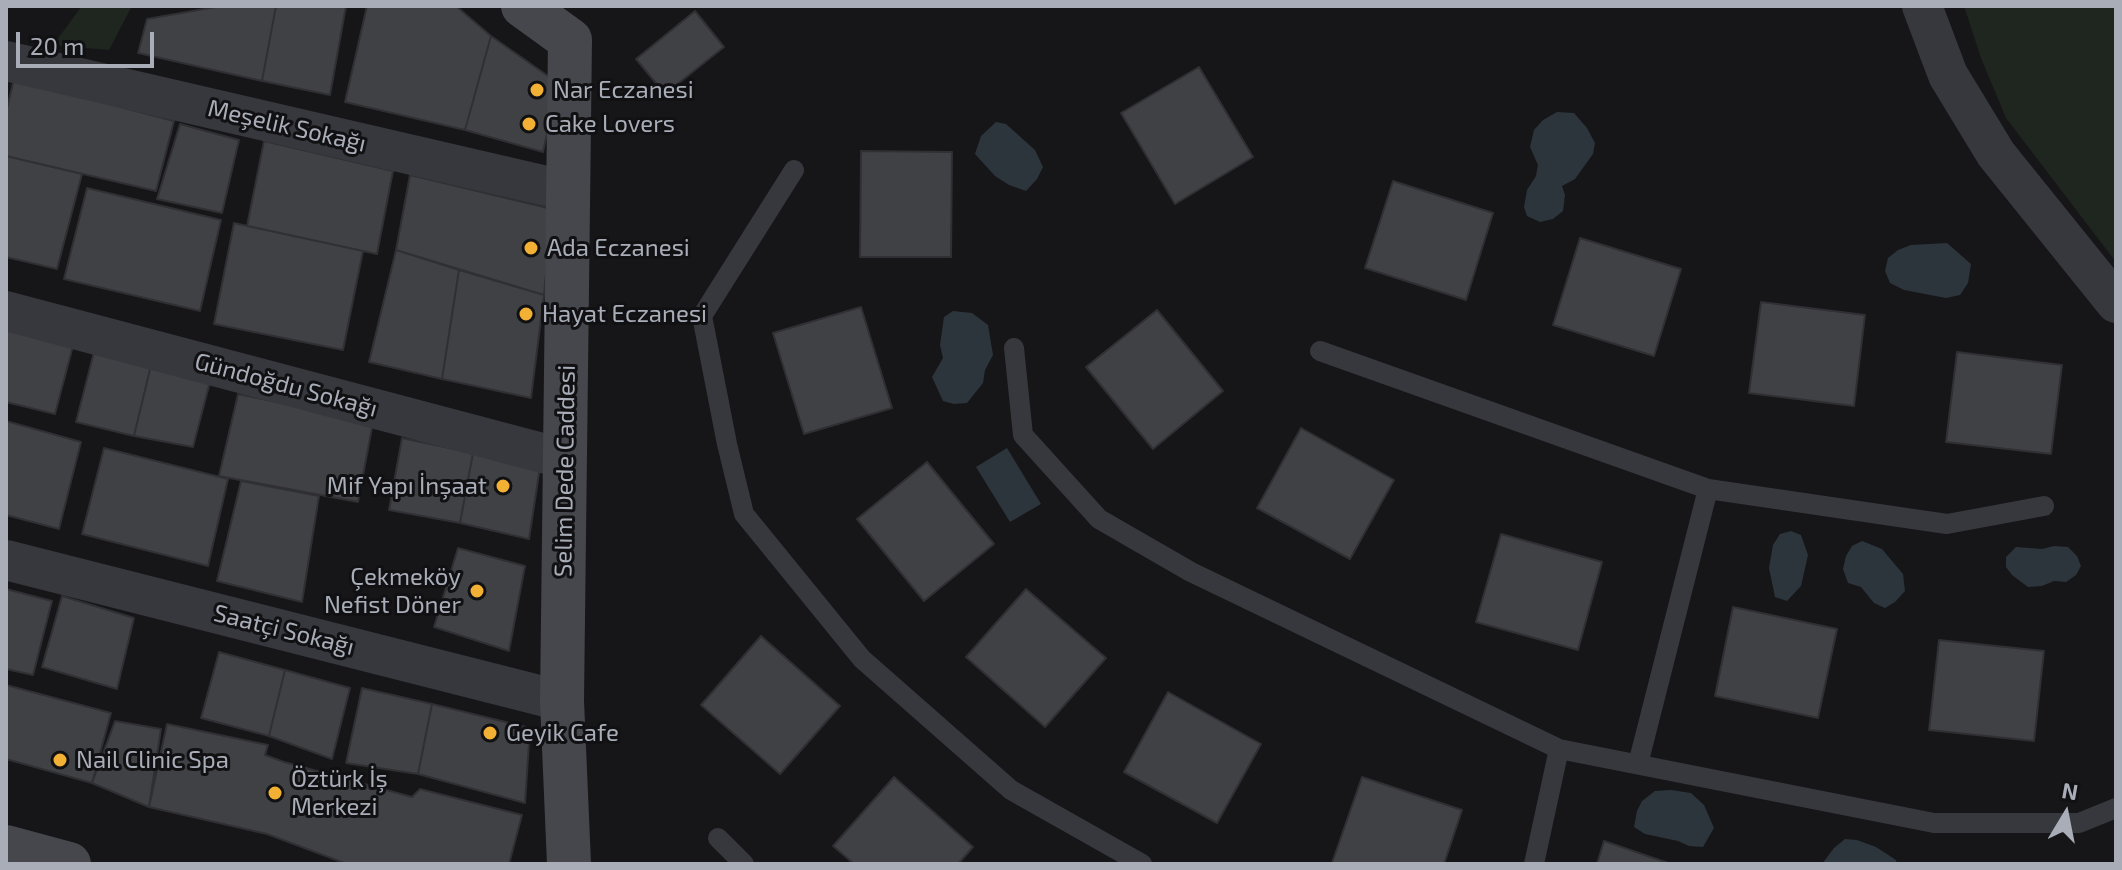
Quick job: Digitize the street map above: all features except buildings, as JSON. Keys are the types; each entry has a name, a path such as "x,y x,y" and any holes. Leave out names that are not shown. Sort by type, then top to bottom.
{"street":[{"name":"Selim Dede Caddesi","path":"523,6 570,40 562,701 569,864"},
{"path":"1922,6 1948,75 1996,154 2116,303"},
{"name":"Meşelik Sokağı","path":"6,61 568,191"},
{"name":"Gündoğdu Sokağı","path":"6,311 565,459"},
{"name":"Saatçi Sokağı","path":"6,560 562,701"},
{"path":"6,847 69,864"}],"lane":[{"path":"794,170 702,316 744,514 862,659 1011,790 1142,864"},
{"path":"1014,348 1023,435 1099,519 1191,572 1559,749 1934,823 2079,823 2116,808"},
{"path":"1320,351 1708,489 1947,524 2044,506"},
{"path":"1638,764 1708,489"},
{"path":"1534,864 1559,749"},
{"path":"718,838 744,864"}],"shaded area":[{"path":"82,6 132,6 109,50 53,45"},
{"path":"1964,6 2116,6 2116,262 2006,118"},
{"path":"1557,112 1574,113 1595,143 1593,154 1575,179 1562,186 1565,195 1563,211 1553,219 1540,222 1527,216 1524,207 1527,190 1536,176 1538,165 1530,147 1534,130"},
{"path":"996,122 1006,124 1035,150 1043,167 1026,191 995,176 975,154 981,136"},
{"path":"1947,243 1971,264 1968,283 1960,295 1946,298 1904,290 1890,283 1885,271 1888,258 1898,250 1911,245"},
{"path":"953,311 972,313 988,325 993,355 985,370 983,383 967,403 943,401 932,377 943,358 940,345 944,317"},
{"path":"1007,448 1041,504 1010,522 976,467"},
{"path":"1791,531 1801,535 1808,555 1801,586 1787,601 1775,597 1769,568 1773,545 1780,534"},
{"path":"1862,541 1882,549 1903,574 1905,591 1885,608 1874,603 1861,587 1848,583 1843,569 1852,546"},
{"path":"2016,547 2042,549 2068,547 2081,566 2076,575 2066,582 2054,581 2028,587 2006,567 2006,557"},
{"path":"1655,791 1691,793 1704,805 1714,828 1703,847 1645,834 1634,827 1642,801"},
{"path":"1845,839 1876,847 1896,860 1897,864 1822,864"}],"place":[{"name":"Nar Eczanesi","path":"537,90"},
{"name":"Cake Lovers","path":"529,124"},
{"name":"Ada Eczanesi","path":"531,248"},
{"name":"Hayat Eczanesi","path":"526,314"},
{"name":"Mif Yapı İnşaat","path":"503,486"},
{"name":"Çekmeköy Nefist Döner","path":"477,591"},
{"name":"Geyik Cafe","path":"490,733"},
{"name":"Nail Clinic Spa","path":"60,760"},
{"name":"Öztürk İş Merkezi","path":"275,793"}]}
